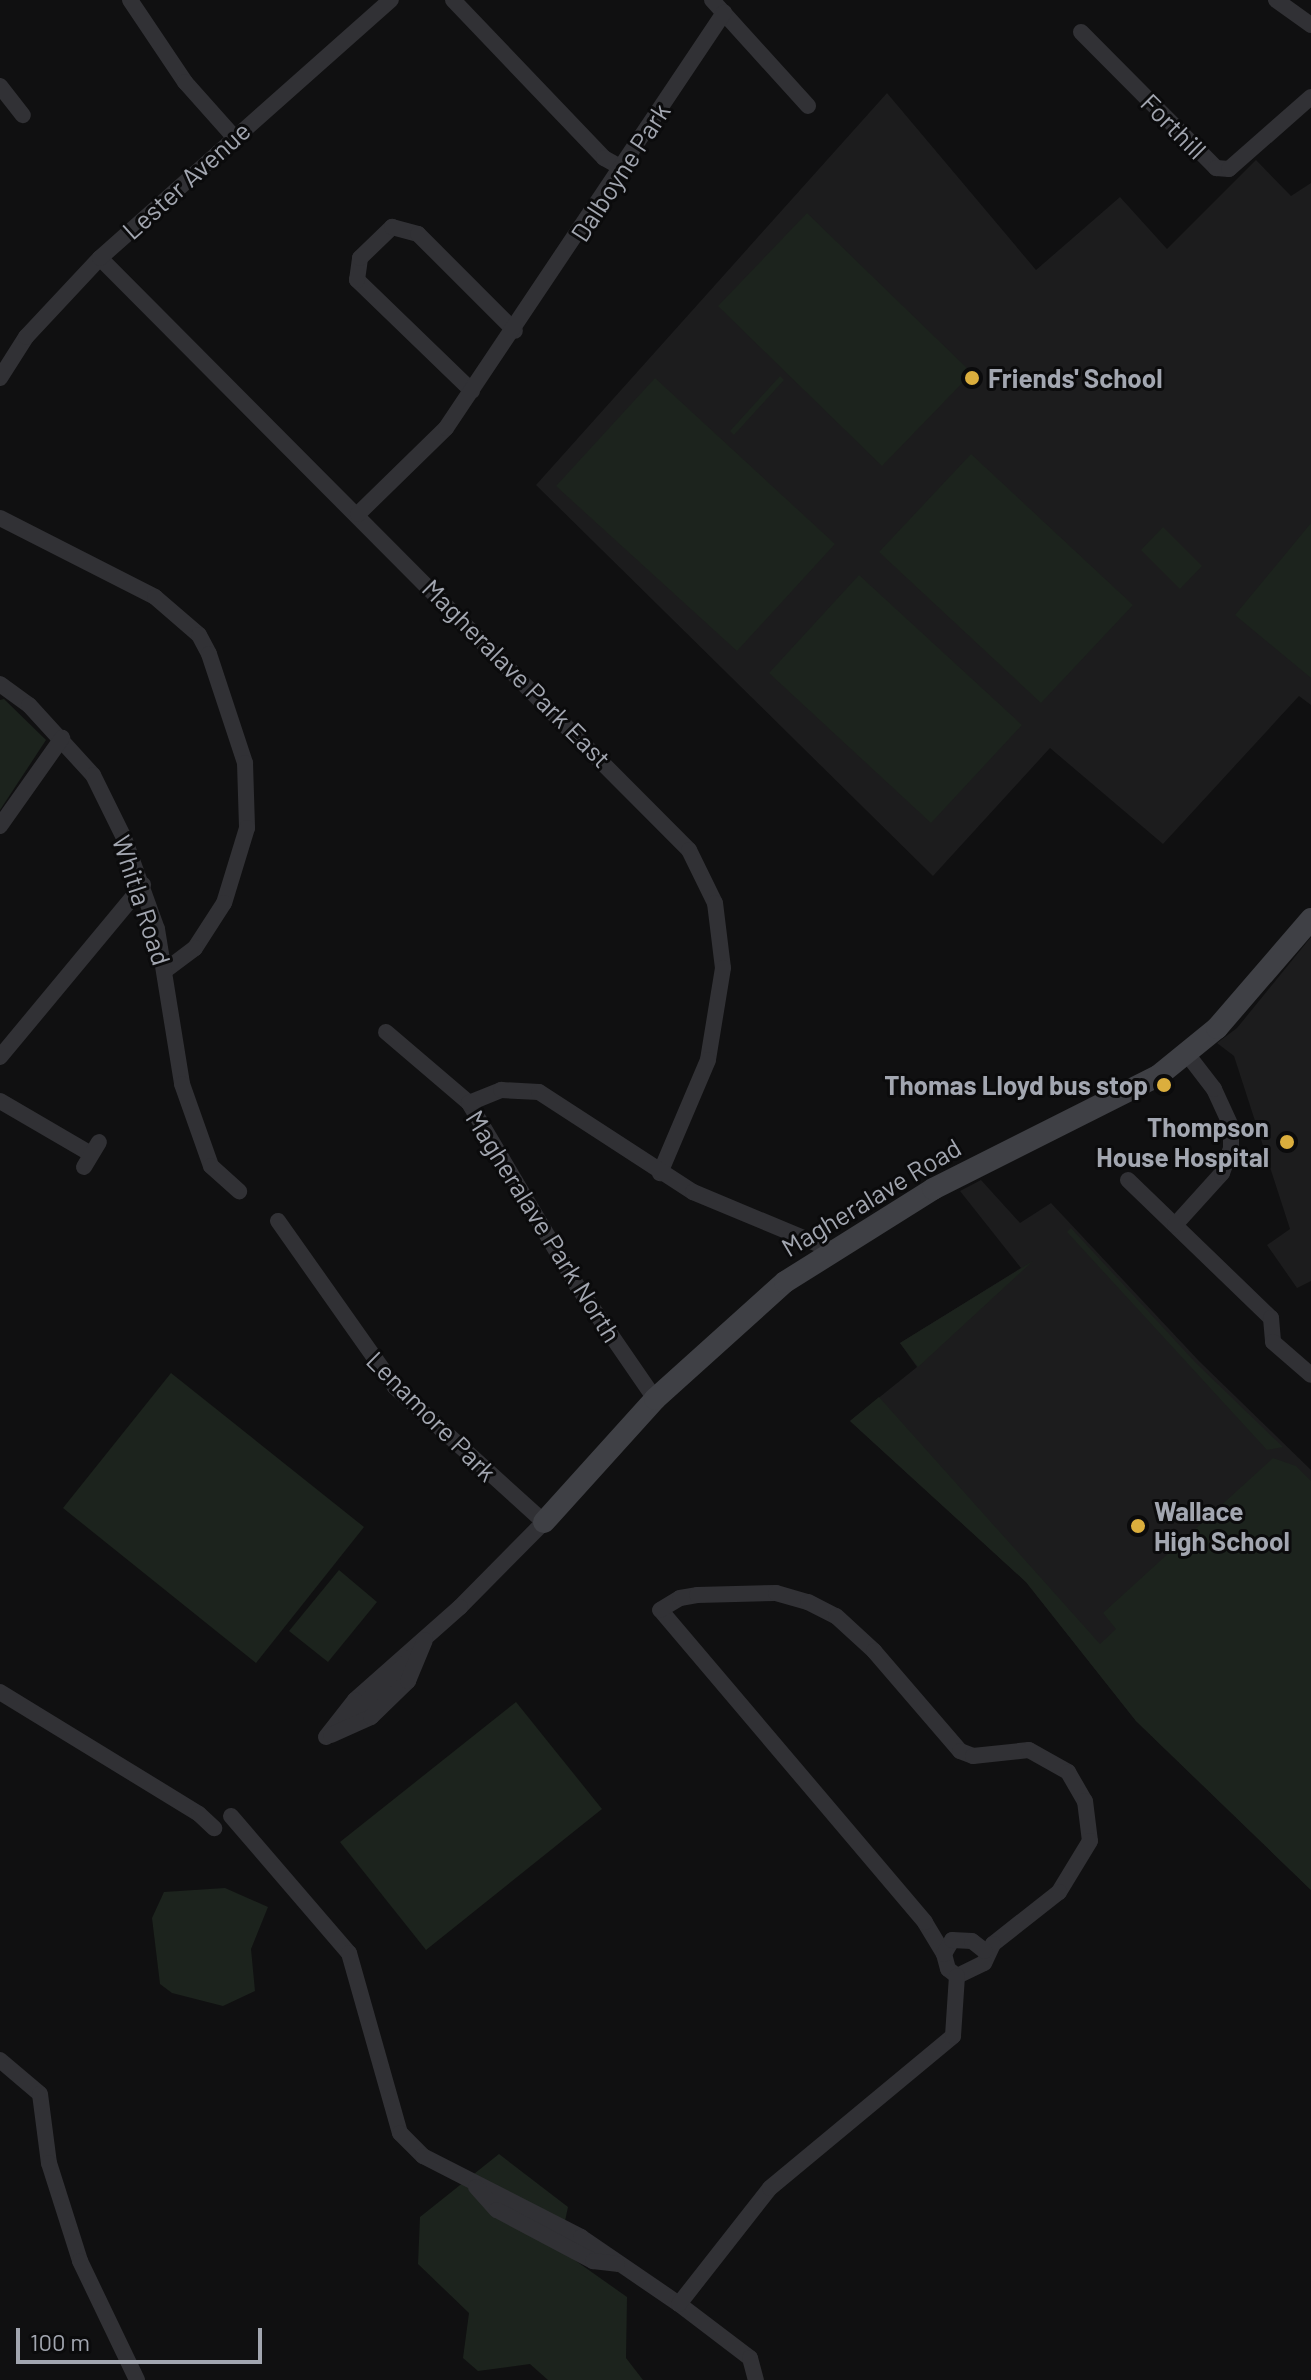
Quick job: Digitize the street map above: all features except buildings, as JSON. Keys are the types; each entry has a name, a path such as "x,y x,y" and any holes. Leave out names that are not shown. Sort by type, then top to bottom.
{"street":[{"path":"130,0 185,82 234,137"},
{"name":"Lester Avenue","path":"1,372 55,303 100,258 391,0"},
{"path":"453,0 604,158 622,168"},
{"path":"712,0 808,106"},
{"path":"1276,0 1311,25"},
{"name":"Dalboyne Park","path":"358,514 446,428 515,331 724,13"},
{"name":"Forthill","path":"1081,32 1216,168 1229,169 1311,97"},
{"path":"0,86 23,115"},
{"path":"472,391 357,280 360,258 392,227 418,234 515,331"},
{"name":"Magheralave Park East","path":"100,258 665,821 703,874 723,935 718,1013 708,1060 660,1173"},
{"path":"0,518 155,597 199,635 209,654 245,763 247,828 224,903 195,948 166,970"},
{"name":"Whitla Road","path":"0,684 62,738 93,775 143,885 166,970 176,1053 193,1118 211,1166 239,1191"},
{"path":"0,826 62,738"},
{"path":"0,1057 143,885"},
{"name":"Magheralave Road","path":"425,1640 384,1656 347,1693 326,1737 371,1717 408,1681 425,1640 544,1522 655,1399 743,1316 830,1249 945,1182 1124,1096 1187,1054 1233,1011 1311,919"},
{"name":"Magheralave Park North","path":"386,1032 469,1103 578,1287 655,1399"},
{"path":"1175,1225 1222,1173 1231,1148 1231,1126 1220,1101 1187,1054"},
{"path":"469,1103 501,1090 539,1092 660,1173 710,1201 830,1249"},
{"path":"0,1101 91,1154"},
{"path":"1128,1180 1271,1318 1273,1342 1311,1375"},
{"name":"Lenamore Park","path":"278,1221 395,1387 544,1522"},
{"path":"776,1593 808,1602 836,1616 874,1651 960,1751 973,1756 1029,1750 1068,1772 1085,1801 1090,1841 1059,1892 985,1951 984,1963 957,1976 948,1969 944,1954 925,1922 660,1610 680,1598 697,1595 776,1593"},
{"path":"0,1692 174,1797 214,1828"},
{"path":"231,1816 349,1953 400,2133 423,2156 476,2186 581,2237 679,2304 750,2358 756,2380"},
{"path":"944,1954 946,1944 963,1939 985,1951"},
{"path":"679,2304 770,2188 953,2036 957,1976"},
{"path":"0,2060 40,2094 49,2163 80,2261 133,2378"}],"shaded area":[{"name":"Friends' School","path":"887,93 1036,270 1120,197 1167,249 1256,160 1291,196 1311,183 1311,705 1299,696 1163,844 1050,748 933,876 536,485"},
{"path":"807,213 972,373 882,466 718,306"},
{"path":"780,376 784,380 734,435 730,431"},
{"path":"655,378 835,544 737,651 556,486"},
{"path":"971,454 1133,605 1041,703 879,552"},
{"path":"1311,523 1311,678 1235,615"},
{"path":"1163,527 1202,566 1180,589 1141,550"},
{"path":"859,575 1022,725 931,823 769,673"},
{"path":"4,699 46,740 0,810 0,700"},
{"name":"Thompson House Hospital","path":"1311,937 1311,1281 1297,1288 1267,1245 1290,1229 1234,1056 1217,1043 1237,1028"},
{"name":"Wallace High School","path":"981,1180 1020,1223 1051,1203 1199,1361 1311,1470 1311,1890 1136,1721 1026,1582 850,1421 917,1367 900,1343 1021,1268 960,1191"},
{"path":"1071,1228 1196,1363 1283,1447 1267,1450 1067,1232"},
{"path":"1033,1261 918,1367 900,1343"},
{"path":"171,1373 364,1527 256,1663 63,1508"},
{"path":"879,1397 1100,1644 1116,1629 1103,1613 1273,1458 1296,1466 1311,1481 1311,1890 1136,1721 1026,1582 850,1421"},
{"path":"339,1570 377,1602 328,1662 289,1631"},
{"path":"516,1702 602,1809 426,1950 340,1842"},
{"path":"225,1888 268,1907 251,1949 255,1991 223,2006 172,1993 160,1984 152,1918 164,1892"},
{"path":"499,2154 568,2207 559,2249 627,2297 626,2358 643,2380 548,2380 530,2364 478,2371 463,2358 469,2313 418,2264 420,2217"}],"place":[{"name":"Friends' School","path":"972,378"},
{"name":"Thomas Lloyd bus stop","path":"1164,1085"},
{"name":"Thompson House Hospital","path":"1287,1142"},
{"name":"Wallace High School","path":"1138,1526"}]}
